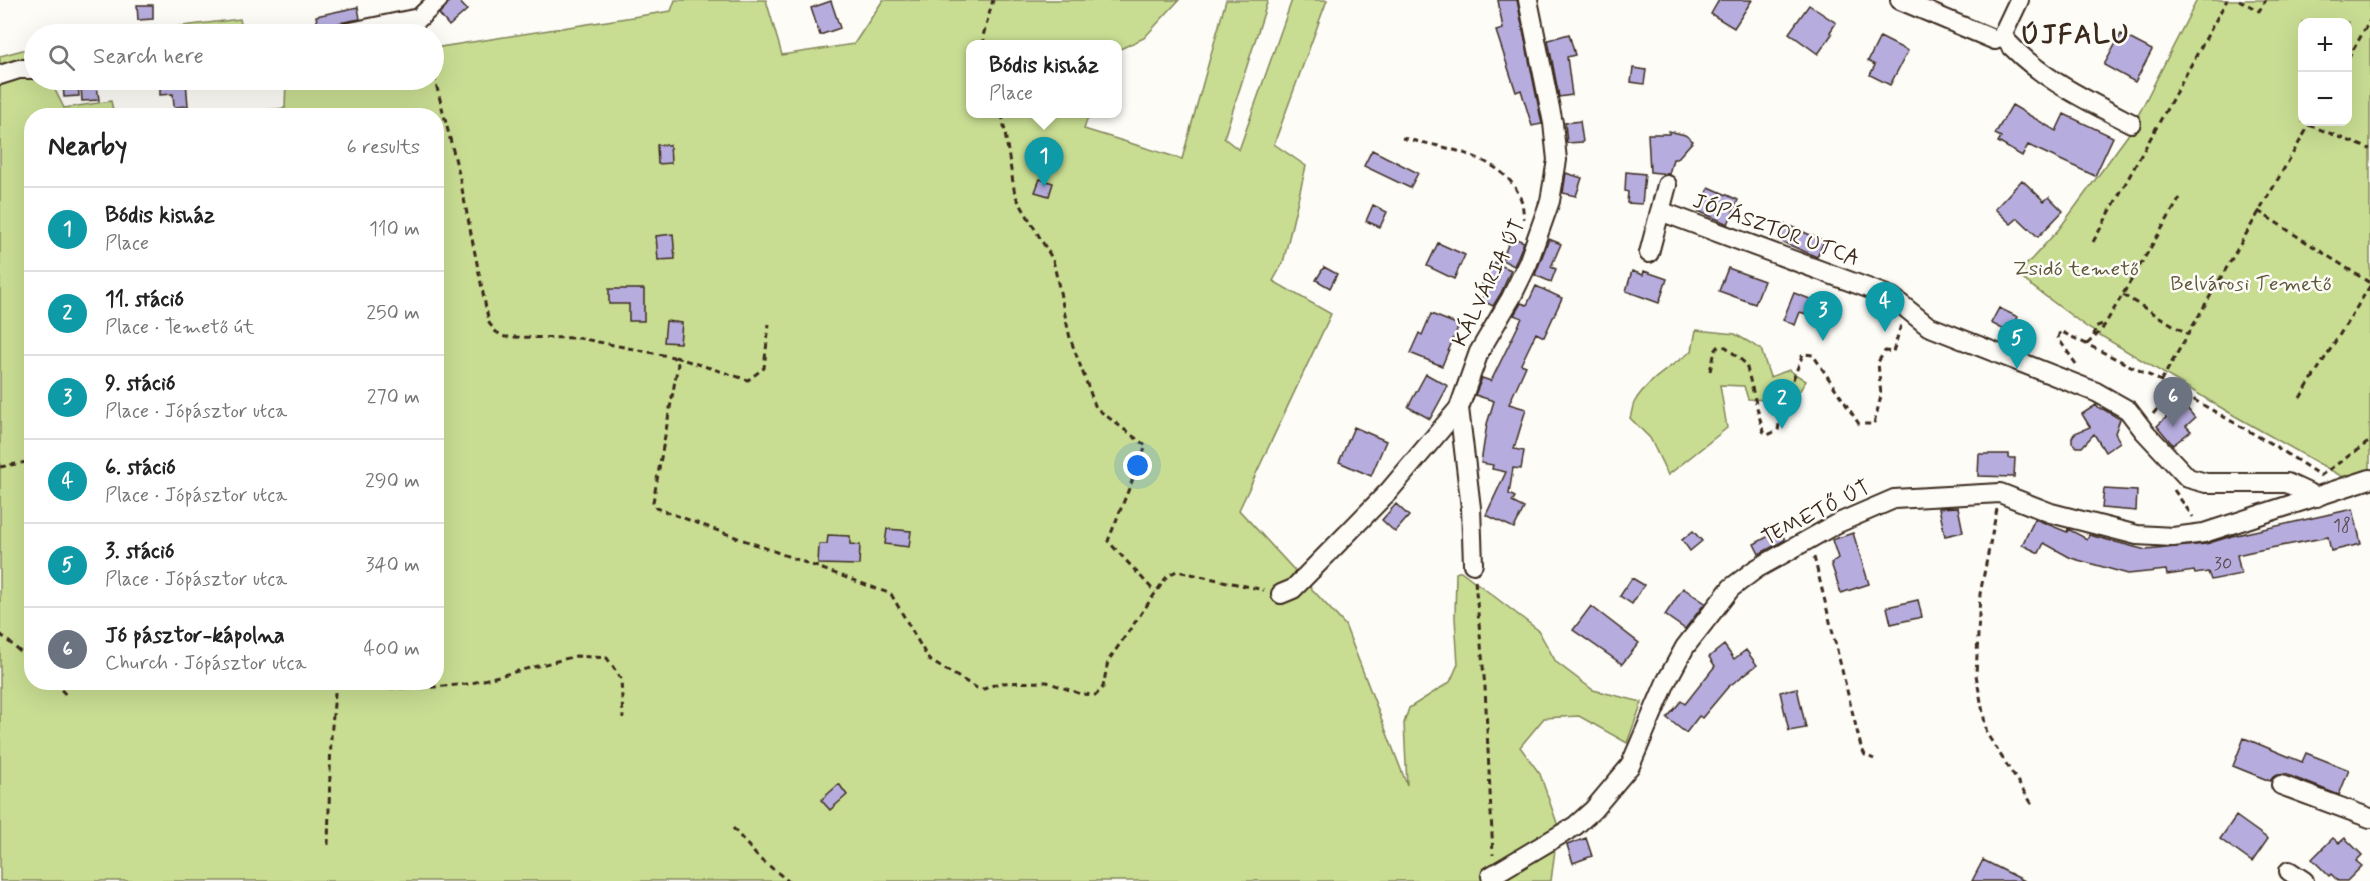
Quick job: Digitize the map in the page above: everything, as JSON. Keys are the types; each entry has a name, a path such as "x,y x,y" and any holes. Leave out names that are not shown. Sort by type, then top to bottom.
{"street":[{"path":"389,24 419,18 438,0"},
{"name":"KÁLVÁRIA ÚT","path":"1287,592 1389,491 1459,408 1479,352 1511,298 1539,233 1550,201 1557,160 1553,123 1528,0"},
{"path":"1900,0 1995,40 2002,36 2019,0"},
{"path":"2002,36 2019,56 2074,95 2131,123"},
{"path":"0,75 24,69"},
{"path":"1650,253 1666,185"},
{"name":"JÓPÁSZTOR UTCA","path":"1660,211 1892,297 1928,326 2096,392 2128,410 2144,431 2188,478 2205,483 2287,483 2317,498"},
{"name":"KÁLVÁRIA ÚT","path":"1459,408 1471,508 1473,564"},
{"name":"TEMETŐ ÚT","path":"1491,876 1567,831 1593,810 1630,766 1666,682 1685,647 1731,588 1756,569 1836,524 1894,499 2000,493 2051,513 2137,535 2159,538 2204,533 2370,479"},
{"path":"2282,785 2370,818"}],"path":[{"path":"984,40 993,0"},
{"path":"2093,242 2227,0"},
{"path":"2239,0 2259,11 2266,0"},
{"path":"2352,52 2370,20"},
{"path":"438,90 442,108"},
{"path":"444,115 459,174 489,323 496,332 505,337 579,338 673,357 748,380 764,368 769,324"},
{"path":"1003,118 1015,195 1053,260 1070,339 1096,408 1146,446 1108,541 1156,593"},
{"path":"2161,381 2308,126"},
{"path":"2317,126 2370,149"},
{"path":"1402,138 1450,149 1494,168 1515,187 1521,198 1525,222 1539,233"},
{"path":"2087,344 2106,322 2180,198"},
{"path":"2258,211 2370,284 2300,398"},
{"path":"2123,295 2188,334"},
{"path":"1710,371 1715,351 1719,346 1726,347 1746,364 1763,431 1768,435 1778,430 1783,405 1803,354 1813,355 1859,424 1874,424 1881,396 1878,362 1885,351 1893,352 1906,309"},
{"path":"2094,338 2095,327 2106,322"},
{"path":"2080,370 2058,338 2060,331 2161,381 2275,446 2341,489"},
{"path":"673,357 678,364 653,502 657,508 891,594 929,660 977,688 984,689 999,683 1047,682 1081,693 1096,695 1103,687 1108,661 1168,575 1177,571 1287,592"},
{"path":"2320,476 2370,441"},
{"path":"0,467 24,462"},
{"path":"2000,493 1980,594 1976,675 1988,734 2032,804"},
{"path":"1810,539 1861,747 1865,755 1874,759"},
{"path":"1473,564 1494,850 1491,876"},
{"path":"0,634 24,656"},
{"path":"444,686 468,684 576,656 607,658 621,679 622,718"},
{"path":"61,690 68,697"},
{"path":"328,845 331,736 335,690"},
{"path":"733,828 757,856 788,881"}],"green space":[{"path":"675,0 766,0 782,55 854,44 883,0 1179,0 1144,38 1122,48 1122,40 966,40 966,118 1088,118 1084,129 1182,159 1226,0 1268,0 1224,138 1239,150 1292,0 1327,0 1274,144 1306,166 1283,263 1273,281 1331,314 1239,510 1345,625 1407,785 1404,723 1409,708 1450,682 1458,664 1455,618 1456,573 1461,571 1538,630 1556,662 1593,690 1642,702 1627,743 1579,716 1544,718 1520,747 1540,774 1558,826 1551,881 0,881 0,56 24,50 24,90 55,90 64,108 24,108 24,690 444,690 444,108 285,108 286,90 444,90 444,46 671,11"},
{"name":"Belvárosi Temető","path":"2197,0 2370,0 2370,471 2354,477 2341,476 2088,328 2017,275 2059,229 2128,135"},
{"path":"240,19 241,24 199,24"},
{"path":"111,101 112,108 64,108"},
{"path":"1696,330 1735,334 1761,349 1770,377 1789,370 1806,381 1793,401 1748,399 1744,386 1720,385 1727,428 1668,475 1650,438 1630,418 1634,403 1645,388 1692,351"}],"building":[{"path":"450,0 458,0 467,10 449,26 439,14"},
{"path":"1498,0 1517,0 1542,124 1532,126 1521,90 1516,92 1496,31 1503,29"},
{"path":"1719,0 1752,0 1734,28 1711,14"},
{"path":"831,1 840,28 820,35 811,8"},
{"path":"137,5 153,5 153,19 138,20"},
{"path":"1809,5 1836,23 1830,32 1832,34 1818,54 1789,33"},
{"path":"358,7 360,19 338,24 318,24 316,16"},
{"path":"1569,34 1575,55 1567,57 1572,95 1559,97 1548,40"},
{"path":"2121,34 2152,50 2135,82 2104,65"},
{"path":"1880,37 1908,51 1890,85 1870,75 1875,65 1868,61"},
{"path":"1633,68 1646,70 1644,84 1631,82"},
{"path":"64,90 79,90 79,96 64,97"},
{"path":"81,90 98,90 99,100 82,101"},
{"path":"160,90 187,90 188,106 174,107 173,94 160,95"},
{"path":"2012,105 2056,131 2064,114 2113,137 2095,176 2028,145 2022,156 1998,142 2001,137 1995,134"},
{"path":"1580,121 1583,142 1567,143 1565,123"},
{"path":"1669,131 1685,135 1693,141 1677,159 1673,159 1669,174 1650,172 1648,134 1669,134"},
{"path":"657,145 670,145 671,163 658,164"},
{"path":"1372,150 1418,173 1410,188 1364,166"},
{"path":"1626,172 1645,174 1642,204 1627,203"},
{"path":"1566,173 1582,178 1576,196 1563,193"},
{"path":"1040,179 1053,183 1049,196 1035,192"},
{"path":"2022,180 2044,201 2049,197 2063,211 2038,237 2018,218 2011,224 1995,209"},
{"path":"1709,187 1738,200 1728,224 1698,211"},
{"path":"1373,205 1387,212 1380,227 1366,221"},
{"path":"1785,224 1824,241 1817,257 1778,240"},
{"path":"673,234 675,259 658,260 656,236"},
{"path":"1511,237 1524,242 1514,266 1502,260"},
{"path":"1549,239 1561,244 1551,267 1556,269 1551,282 1535,275"},
{"path":"1438,243 1465,255 1454,279 1427,266"},
{"path":"1491,261 1511,270 1493,306 1481,300 1486,289 1481,287"},
{"path":"1324,267 1337,274 1330,288 1316,280"},
{"path":"1728,268 1764,281 1755,304 1719,291"},
{"path":"1632,271 1643,275 1644,271 1667,279 1659,303 1626,291"},
{"path":"1536,286 1562,298 1544,337 1536,333 1521,364 1526,366 1509,404 1526,409 1514,449 1524,451 1521,469 1513,468 1509,494 1515,497 1512,502 1524,508 1514,528 1486,515 1506,472 1492,469 1493,465 1481,463 1487,424 1494,401 1475,395 1482,378 1491,381 1522,318 1514,315 1521,303 1527,305"},
{"path":"609,289 644,289 644,321 629,321 629,304 609,304"},
{"path":"1794,293 1818,302 1812,316 1800,312 1795,325 1783,320"},
{"path":"1999,308 2018,317 2010,333 1991,323"},
{"path":"1431,314 1459,325 1442,366 1410,353 1419,333 1422,335"},
{"path":"666,321 682,323 680,343 664,342"},
{"path":"1426,374 1448,386 1430,419 1408,407"},
{"path":"2096,405 2099,409 2120,419 2115,433 2120,442 2105,452 2094,434 2082,447 2077,447 2072,443 2075,433 2090,427 2082,414"},
{"path":"2187,408 2195,418 2186,426 2191,431 2173,445 2157,426 2173,411 2178,416"},
{"path":"1354,427 1386,441 1371,476 1339,462"},
{"path":"1979,454 2009,454 2009,458 2015,458 2014,477 1978,476"},
{"path":"2104,489 2137,491 2136,511 2102,508"},
{"path":"1396,504 1409,516 1395,532 1382,520"},
{"path":"1958,507 1963,532 1945,536 1939,508"},
{"path":"2353,509 2361,544 2331,551 2328,537 2237,555 2241,574 2211,580 2208,572 2195,574 2194,571 2167,575 2166,570 2128,574 2071,558 2044,543 2039,553 2022,545 2035,519 2067,532 2068,529 2087,539 2089,535 2146,550 2206,544"},
{"path":"887,529 911,531 909,547 885,544"},
{"path":"1780,530 1785,540 1759,554 1754,544"},
{"path":"1693,531 1702,541 1690,551 1682,540"},
{"path":"1853,533 1869,584 1841,593 1831,563 1838,558 1832,540"},
{"path":"828,535 850,536 850,544 860,545 859,565 818,564 819,544 827,544"},
{"path":"1632,578 1644,585 1632,604 1620,596"},
{"path":"1683,588 1705,603 1685,629 1665,615"},
{"path":"1918,600 1922,617 1891,624 1887,607"},
{"path":"1591,606 1639,643 1622,664 1573,630"},
{"path":"1724,645 1734,659 1746,650 1757,665 1728,687 1702,718 1699,716 1686,733 1667,718 1681,701 1685,704 1715,666 1709,657"},
{"path":"1797,688 1806,728 1789,731 1780,692"},
{"path":"2244,738 2302,762 2306,753 2349,770 2339,795 2285,774 2274,776 2270,781 2233,766"},
{"path":"839,784 847,795 830,810 821,800"},
{"path":"2236,816 2268,839 2252,862 2220,839"},
{"path":"1586,838 1592,856 1573,863 1567,845"},
{"path":"2333,838 2339,843 2345,838 2362,855 2356,861 2362,866 2347,881 2338,881 2331,874 2329,876 2312,859"},
{"path":"1983,860 2025,881 1972,881"}],"place":[{"name":"Bódis kisház","path":"1044,187"},
{"name":"6. stáció","path":"1885,332"},
{"name":"9. stáció","path":"1823,341"},
{"name":"3. stáció","path":"2017,369"},
{"name":"Jó pásztor-kápolna","path":"2173,427"},
{"name":"11. stáció","path":"1782,429"}],"district":[{"name":"ÚJFALU","path":"2075,35"}],"park label":[{"name":"Zsidó temető","path":"2076,269"}]}
